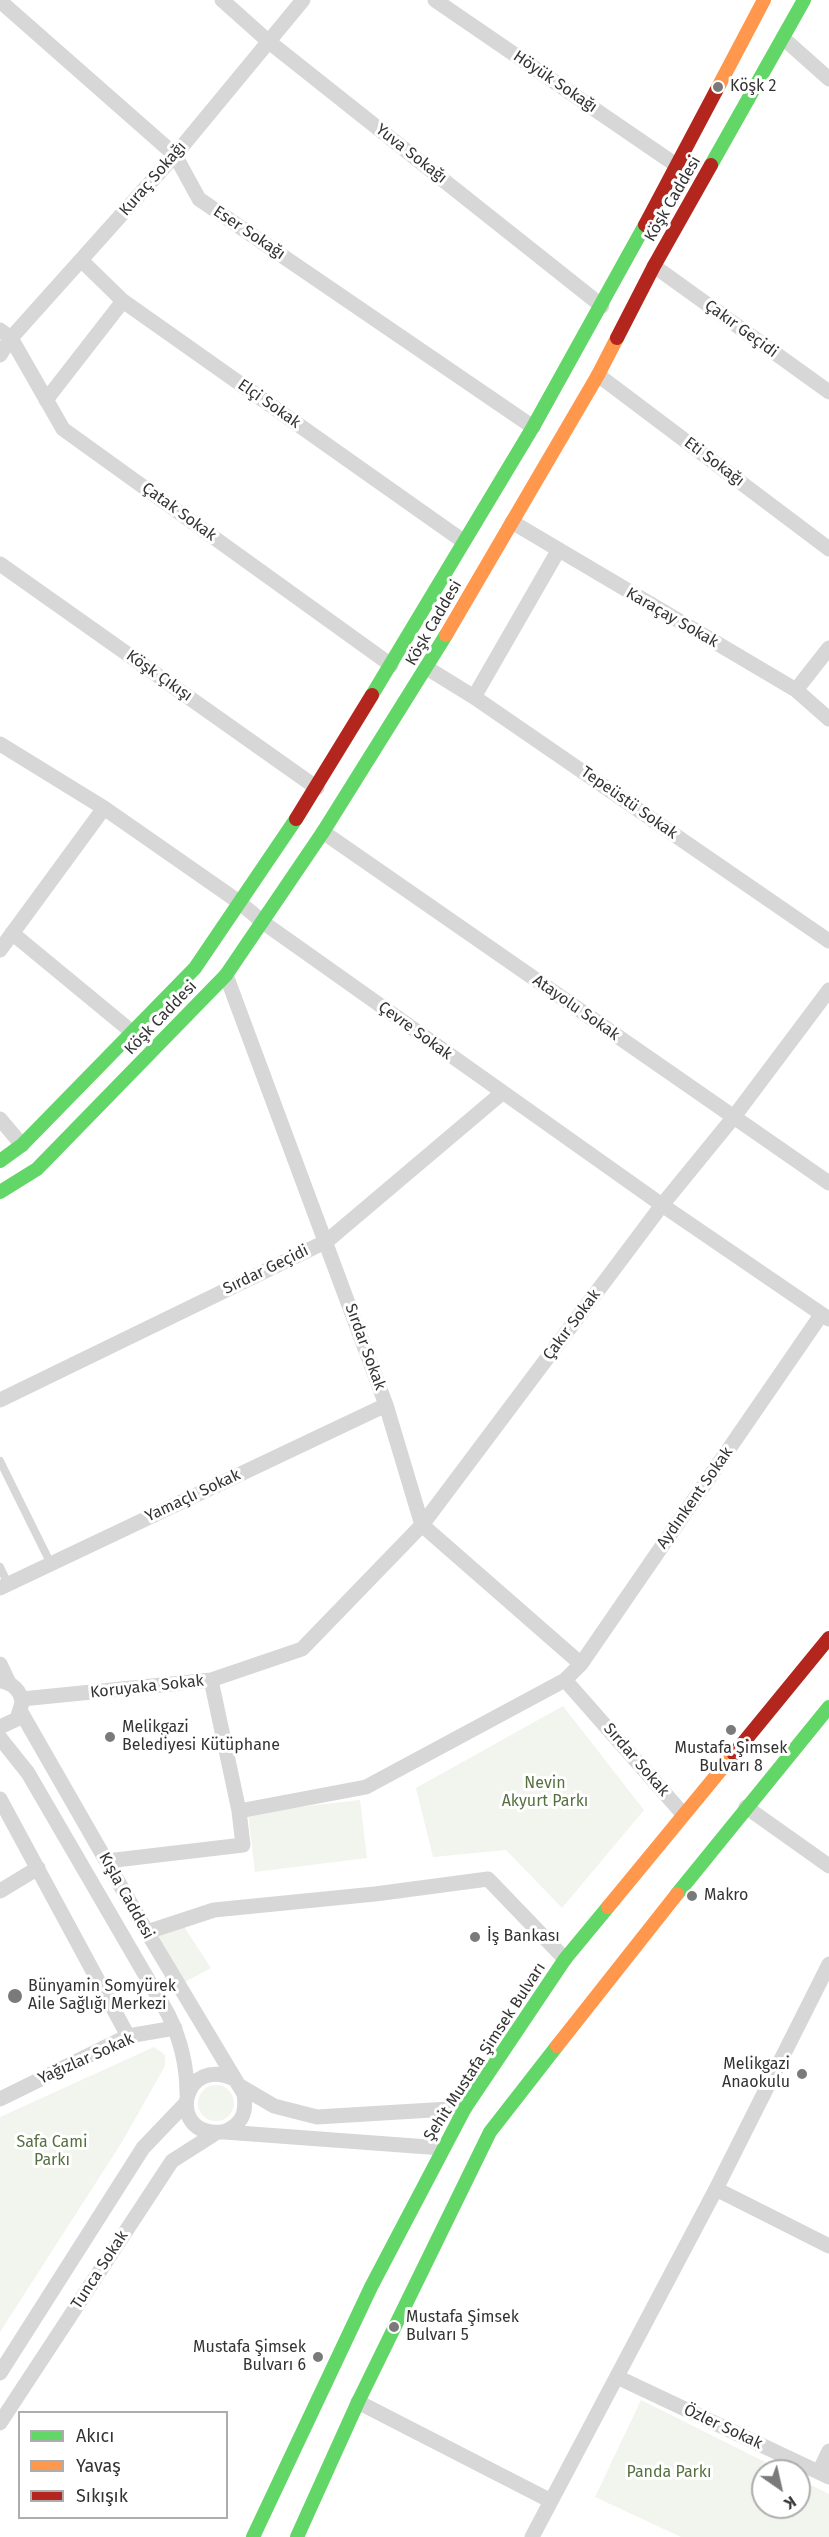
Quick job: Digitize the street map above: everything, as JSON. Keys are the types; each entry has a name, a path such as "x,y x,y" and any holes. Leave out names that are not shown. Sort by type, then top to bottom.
{"street":[{"name":"Yuva Sokağı","path":"222,0 268,41 602,306"},
{"name":"Kuraç Sokağı","path":"0,355 5,334 81,260 175,155 303,0"},
{"name":"Höyük Sokağı","path":"435,0 676,165"},
{"name":"Köşk Caddesi","path":"0,1192 37,1169 226,975 264,923 427,668 598,375 654,266 804,0"},
{"name":"Eser Sokağı","path":"0,1 175,155 199,199 533,427"},
{"name":"Köşk Caddesi","path":"0,1161 22,1145 195,968 317,788 533,427 602,306 757,4"},
{"path":"783,38 829,79"},
{"name":"Elçi Sokak","path":"81,260 123,301 463,541"},
{"name":"Çakır Geçidi","path":"654,266 829,392"},
{"path":"46,399 123,301"},
{"name":"Çatak Sokak","path":"5,334 63,429 391,665"},
{"name":"Eti Sokağı","path":"598,375 829,549"},
{"name":"Karaçay Sokak","path":"512,522 796,690 829,719"},
{"path":"474,697 558,551"},
{"name":"Köşk Çıkışı","path":"0,564 317,788"},
{"path":"796,690 829,648"},
{"name":"Tepeüstü Sokak","path":"427,668 474,697 829,941"},
{"name":"Çevre Sokak","path":"0,744 104,808 239,902 264,923 502,1093 825,1317"},
{"path":"0,950 104,808"},
{"name":"Atayolu Sokak","path":"323,832 829,1183"},
{"path":"12,933 132,1032"},
{"name":"Sırdar Sokak","path":"226,975 327,1241 386,1405 422,1525"},
{"name":"Çakır Sokak","path":"302,1649 422,1525 662,1205 733,1118 829,990"},
{"name":"Sırdar Geçidi","path":"0,1400 327,1241 502,1093"},
{"path":"0,1119 22,1145"},
{"name":"Aydınkent Sokak","path":"239,1811 366,1787 565,1680 580,1664 825,1317"},
{"name":"Yamaçlı Sokak","path":"4,1586 386,1405"},
{"path":"422,1525 580,1664"},
{"name":"Şehit Mustafa Şimsek Bulvarı","path":"253,2537 371,2287 465,2108 565,1959 829,1638"},
{"name":"Koruyaka Sokak","path":"21,1705 211,1680 302,1649"},
{"path":"0,1664 5,1682"},
{"path":"107,1861 243,1845 239,1811 211,1680"},
{"name":"Sırdar Sokak","path":"565,1680 683,1814"},
{"name":"Kışla Caddesi","path":"5,1682 16,1688 21,1705 107,1861 237,2082"},
{"path":"0,1727 14,1722 21,1705"},
{"path":"297,2537 358,2402 490,2132 746,1807 829,1707"},
{"name":"Kışla Caddesi","path":"0,1738 28,1773 175,2028 185,2059 187,2098"},
{"path":"0,1799 128,2036"},
{"path":"746,1807 829,1866"},
{"path":"0,1891 38,1868"},
{"path":"147,1932 214,1910 488,1880 565,1959"},
{"path":"532,2537 716,2188 829,1964"},
{"name":"Yağızlar Sokak","path":"0,2099 128,2036 175,2028"},
{"path":"442,2148 220,2132 198,2127 192,2121 187,2098 192,2086 207,2075 216,2073 237,2082 274,2106 316,2117 465,2108"},
{"path":"220,2132 240,2121 244,2112 246,2103 237,2082"},
{"name":"Tunca Sokak","path":"0,2373 142,2148 187,2098"},
{"name":"Tunca Sokak","path":"0,2423 172,2161 220,2132"},
{"path":"716,2188 829,2246"},
{"name":"Özler Sokak","path":"617,2377 824,2475"},
{"path":"358,2402 551,2501"},
{"path":"824,2475 829,2451"}],"lane":[{"path":"0,1461 51,1564"},
{"path":"0,1567 4,1586"}],"green space":[{"name":"Nevin Akyurt Parkı","path":"563,1706 644,1810 562,1908 506,1850 433,1857 416,1788"},
{"path":"360,1800 367,1858 255,1872 248,1813"},
{"path":"179,1919 211,1968 181,1984 150,1933"},
{"name":"Safa Cami Parkı","path":"154,2047 165,2055 165,2066 122,2142 0,2332 0,2117"},
{"path":"216,2085 229,2090 234,2103 229,2116 216,2121 203,2116 198,2103 203,2090"},
{"name":"Panda Parkı","path":"641,2400 759,2459 751,2459 751,2519 811,2519 811,2485 829,2494 829,2537 681,2537 595,2497"}],"traffic: fast":[{"path":"711,165 804,0"},
{"path":"372,695 533,427 645,225"},
{"path":"0,1192 37,1169 226,975 323,832 446,635"},
{"path":"0,1161 22,1145 195,968 296,819"},
{"path":"677,1894 829,1707"},
{"path":"253,2537 371,2287 465,2108 565,1959 608,1907"},
{"path":"297,2537 358,2402 490,2132 557,2046"}],"traffic: slow":[{"path":"716,91 764,0"},
{"path":"446,635 598,375 617,338"},
{"path":"608,1907 734,1754"},
{"path":"557,2046 677,1894"}],"traffic: jam":[{"path":"645,225 716,91"},
{"path":"617,338 654,266 711,165"},
{"path":"296,819 372,695"},
{"path":"734,1754 829,1638"}],"place":[{"name":"Köşk 2","path":"718,87"},
{"name":"Mustafa Şimsek Bulvarı 8","path":"731,1730"},
{"name":"Melikgazi Belediyesi Kütüphane","path":"110,1737"},
{"name":"Makro","path":"692,1896"},
{"name":"İş Bankası","path":"475,1937"},
{"name":"Bünyamin Somyürek Aile Sağlığı Merkezi","path":"15,1996"},
{"name":"Melikgazi Anaokulu","path":"802,2074"},
{"name":"Mustafa Şimsek Bulvarı 5","path":"394,2327"},
{"name":"Mustafa Şimsek Bulvarı 6","path":"318,2357"}]}
